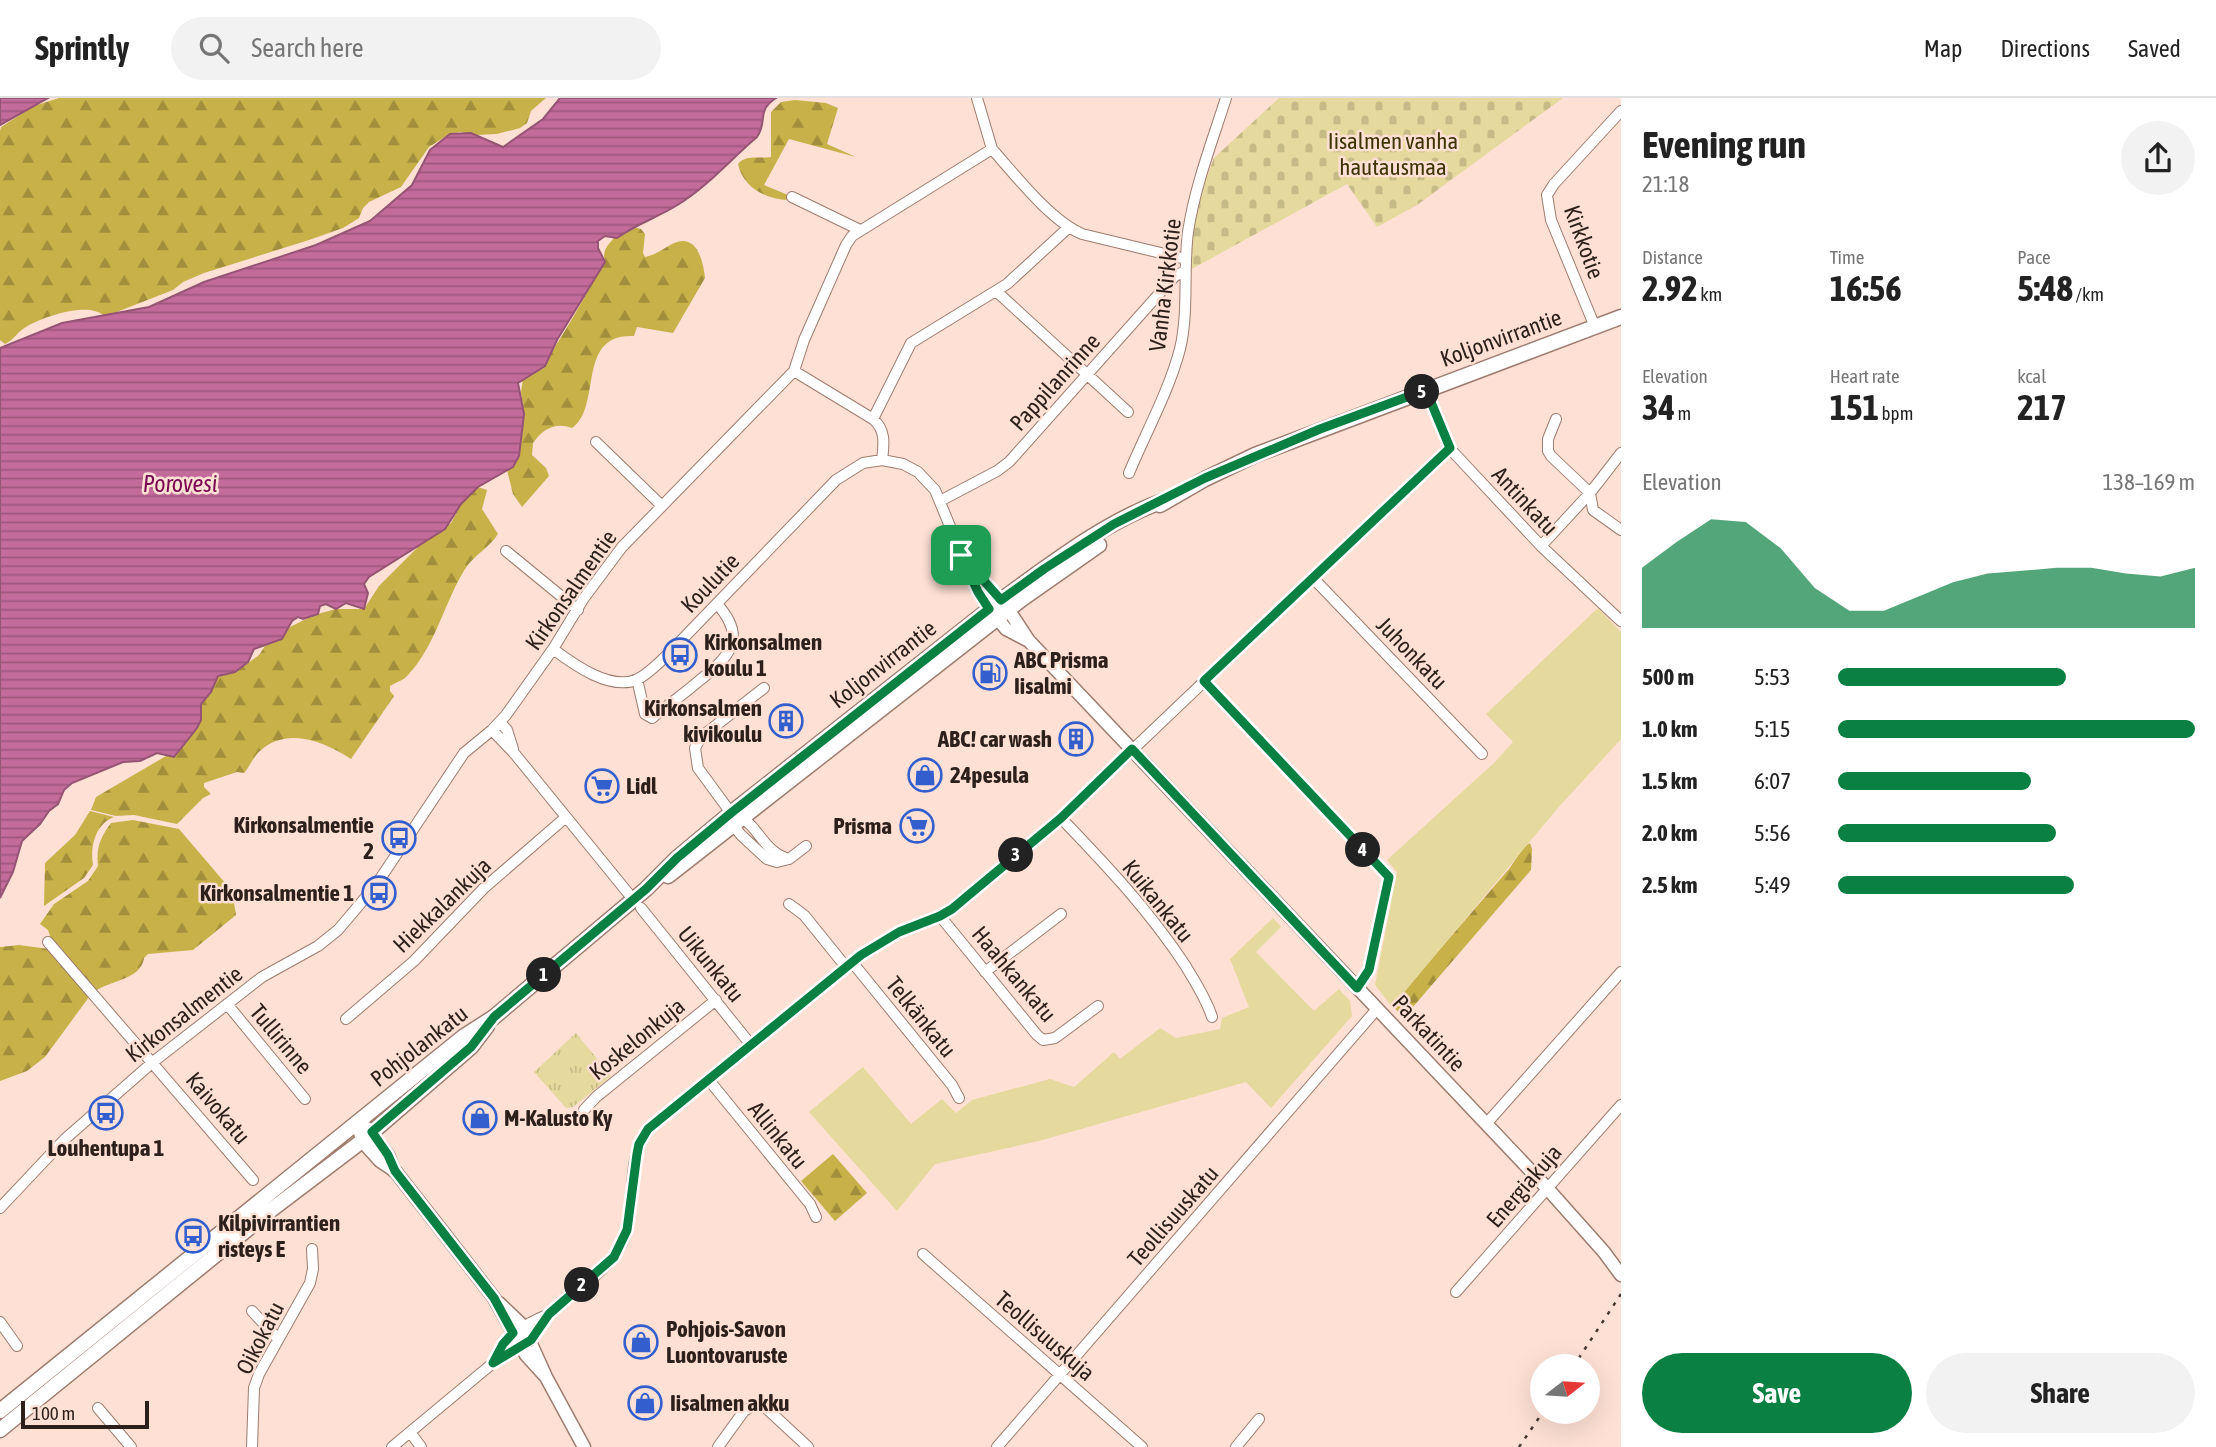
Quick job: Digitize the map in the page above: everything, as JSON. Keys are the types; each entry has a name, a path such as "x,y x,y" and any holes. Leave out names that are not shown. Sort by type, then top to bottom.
{"main road":[{"name":"Koljonvirrantie","path":"494,1017 646,889 677,858 736,819 1005,605 1044,569 1114,524 1255,455 1621,317"},
{"name":"Pohjolankatu","path":"0,1411 463,1037 494,1017"},
{"name":"Pohjolankatu","path":"0,1430 271,1210 367,1137 471,1047 494,1017"}],"street":[{"path":"977,98 992,149 1068,228 1082,234 1186,259"},
{"name":"Vanha Kirkkotie","path":"1129,473 1180,349 1184,329 1186,259 1195,198 1226,98"},
{"name":"Kirkkotie","path":"1595,327 1550,220 1547,195 1621,111"},
{"name":"Kirkonsalmentie","path":"1,1204 65,1139 153,1062 271,971 318,946 338,930 376,885 464,753 500,722 553,649 616,554 794,371 803,340 846,245 860,230 992,149"},
{"path":"792,197 860,230"},
{"path":"873,419 911,343 1016,277 1068,228"},
{"name":"Pappilanrinne","path":"940,500 1009,462 1175,276 1185,271"},
{"path":"996,291 1128,412"},
{"path":"794,371 873,419 882,430 883,460 903,464 930,483 940,500 978,592 993,614"},
{"name":"Antinkatu","path":"1426,390 1450,448 1541,547 1621,621"},
{"path":"1556,418 1548,439 1550,456 1590,493 1592,510 1621,530"},
{"path":"596,442 661,505"},
{"path":"392,1447 493,1363 527,1344 549,1314 607,1265 620,1247 627,1230 637,1154 643,1136 849,965 899,932 940,916 1061,818 1450,448"},
{"path":"1541,547 1590,493 1621,453"},
{"name":"Koulutie","path":"637,679 655,667 836,480 863,463 883,460"},
{"path":"506,551 578,610"},
{"path":"961,555 1005,605"},
{"name":"Juhonkatu","path":"1313,579 1482,754"},
{"path":"553,649 592,673 609,680 622,682 637,679 645,714 652,718 723,662 731,649 733,633 729,620 717,604"},
{"name":"Parkatintie","path":"1005,605 1030,640 1547,1188 1621,1275"},
{"name":"Parkatintie","path":"993,614 1014,635 1030,640"},
{"path":"1204,681 1389,877 1369,970 1357,988"},
{"path":"764,688 701,737 695,748 698,768 736,819 749,844 767,859 778,862 789,859 806,846"},
{"path":"500,722 507,730 514,753"},
{"path":"492,730 514,753 628,893"},
{"name":"Hiekkalankuja","path":"345,1019 414,961 484,888 565,818"},
{"name":"Kuikankatu","path":"1061,818 1137,898 1163,932 1206,1000 1212,1017"},
{"name":"Telkänkatu","path":"789,904 804,915 849,965 952,1085 959,1098"},
{"name":"Uikunkatu","path":"641,908 751,1045"},
{"path":"985,972 1061,914"},
{"name":"Haahkankatu","path":"940,916 1043,1040 1055,1038 1098,1006"},
{"name":"Kaivokatu","path":"48,942 253,1180"},
{"path":"1486,1124 1621,972"},
{"name":"Koskelonkuja","path":"584,1110 596,1097 716,1000"},
{"name":"Tullirinne","path":"227,1004 305,1099"},
{"name":"Teollisuuskatu","path":"997,1447 1377,1009"},
{"name":"Allinkatu","path":"709,1079 810,1204 816,1217"},
{"name":"Energiakuja","path":"1456,1292 1621,1105"},
{"path":"358,1124 380,1161 395,1171 518,1329 584,1447"},
{"name":"Oikokatu","path":"252,1447 254,1388 259,1374 310,1283 313,1269 312,1249"},
{"name":"Teollisuuskuja","path":"923,1254 1142,1447"},
{"path":"252,1311 278,1339"},
{"path":"493,1363 503,1344 518,1329 549,1314"},
{"path":"0,1322 17,1346"},
{"path":"718,1447 744,1412 756,1404 766,1408 808,1447"},
{"path":"99,1408 131,1447"},
{"path":"1236,1447 1258,1419"},
{"path":"410,1432 421,1447"}],"green space":[{"path":"59,98 546,98 531,111 527,123 520,128 497,134 476,135 460,132 448,135 429,147 401,187 369,202 359,218 343,228 204,273 183,282 173,290 109,315 77,310 54,315 26,327 5,344 0,340 0,131 1,127 34,106"},
{"name":"Iisalmen vanha hautausmaa","path":"1279,98 1563,98 1417,205 1377,227 1347,184 1190,270 1196,204 1214,158"},
{"path":"795,100 826,103 838,108 827,144 856,157 789,139 764,185 788,195 788,200 772,197 750,186 738,164 749,158 771,157 771,112 781,102"},
{"path":"634,227 645,234 645,257 680,241 692,244 700,256 705,278 673,333 637,327 634,336 616,338 604,346 592,373 581,418 572,428 550,428 533,443 532,455 546,468 549,476 522,507 513,494 507,470 524,414 521,392 523,378 544,368 605,262 607,246 614,238"},
{"path":"478,487 487,490 482,509 498,534 465,569 426,651 406,677 390,686 394,696 351,759 318,742 282,739 260,751 244,773 237,772 204,783 204,787 211,794 203,798 177,824 91,810 96,797 166,756 174,756 201,720 201,704 211,692 218,676 240,669 259,655 265,646 282,638 290,627 314,615 336,609 364,609 379,586 419,546 451,523 461,504"},
{"path":"1598,608 1621,632 1621,739 1557,809 1392,1007 1375,985 1397,872 1387,860 1494,763 1513,742 1486,714"},
{"path":"90,811 114,817 102,825 95,837 93,865 84,878 44,906 45,863 75,835"},
{"path":"133,820 179,829 232,891 236,915 193,950 148,954 137,971 94,992 52,942 48,930 40,924 54,904 88,881 98,866 100,843 111,823"},
{"path":"1530,843 1531,870 1406,1015 1399,1013 1392,1005"},
{"path":"1273,918 1281,927 1256,952 1314,1011 1339,989 1350,1001 1352,1016 1271,1108 1246,1082 1039,1141 935,1164 897,1211 809,1112 863,1067 911,1124 942,1099 956,1113 972,1100 1050,1079 1074,1087 1114,1052 1120,1059 1160,1028 1176,1038 1220,1029 1222,1018 1249,1007 1230,959"},
{"path":"19,945 49,949 89,997 45,1057 27,1071 0,1081 0,947"},
{"path":"576,1033 611,1076 573,1107 566,1108 534,1072"},
{"path":"833,1154 867,1193 835,1221 801,1181"}],"water":[{"path":"0,98 48,98 0,125"},
{"name":"Porovesi","path":"560,98 776,98 766,107 757,137 700,189 671,209 617,238 605,236 598,241 598,248 605,262 557,340 545,366 518,383 524,414 519,456 513,467 478,487 461,504 445,529 369,577 364,584 368,593 364,609 346,603 336,609 326,604 320,606 318,614 303,619 298,617 292,621 282,639 254,649 248,662 235,672 218,676 211,692 201,704 201,720 197,728 174,757 157,753 140,761 123,762 72,783 64,790 58,804 22,841 13,872 0,898 0,348 62,323 149,307 204,282 316,245 370,221 412,185 430,150 450,134 471,133 503,147 543,119"}],"railway":[{"path":"1582,1354 1621,1294"},
{"path":"1519,1447 1535,1424"}],"place":[{"name":"Kirkonsalmen koulu 1","path":"680,655"},
{"name":"ABC Prisma Iisalmi","path":"990,673"},
{"name":"Kirkonsalmen kivikoulu","path":"786,721"},
{"name":"ABC! car wash","path":"1076,739"},
{"name":"24pesula","path":"925,775"},
{"name":"Lidl","path":"602,786"},
{"name":"Prisma","path":"917,826"},
{"name":"Kirkonsalmentie 2","path":"399,838"},
{"name":"Kirkonsalmentie 1","path":"379,893"},
{"name":"Louhentupa 1","path":"106,1113"},
{"name":"M-Kalusto Ky","path":"480,1118"},
{"name":"Kilpivirrantien risteys E","path":"193,1236"},
{"name":"Pohjois-Savon Luontovaruste","path":"641,1342"},
{"name":"Iisalmen akku","path":"645,1403"}],"route":[{"path":"1426,390 1450,448 1204,681 1389,877 1369,970 1357,988 1132,749 1061,818 952,909 899,932 861,955 648,1129 639,1144 627,1230 614,1257 549,1314 522,1348 493,1363 503,1344 513,1333 494,1298 395,1171 372,1132 471,1047 494,1017 646,889 677,858 989,609 961,555 1001,600 1114,524 1150,505 1166,500 1255,455 1426,390"}]}
